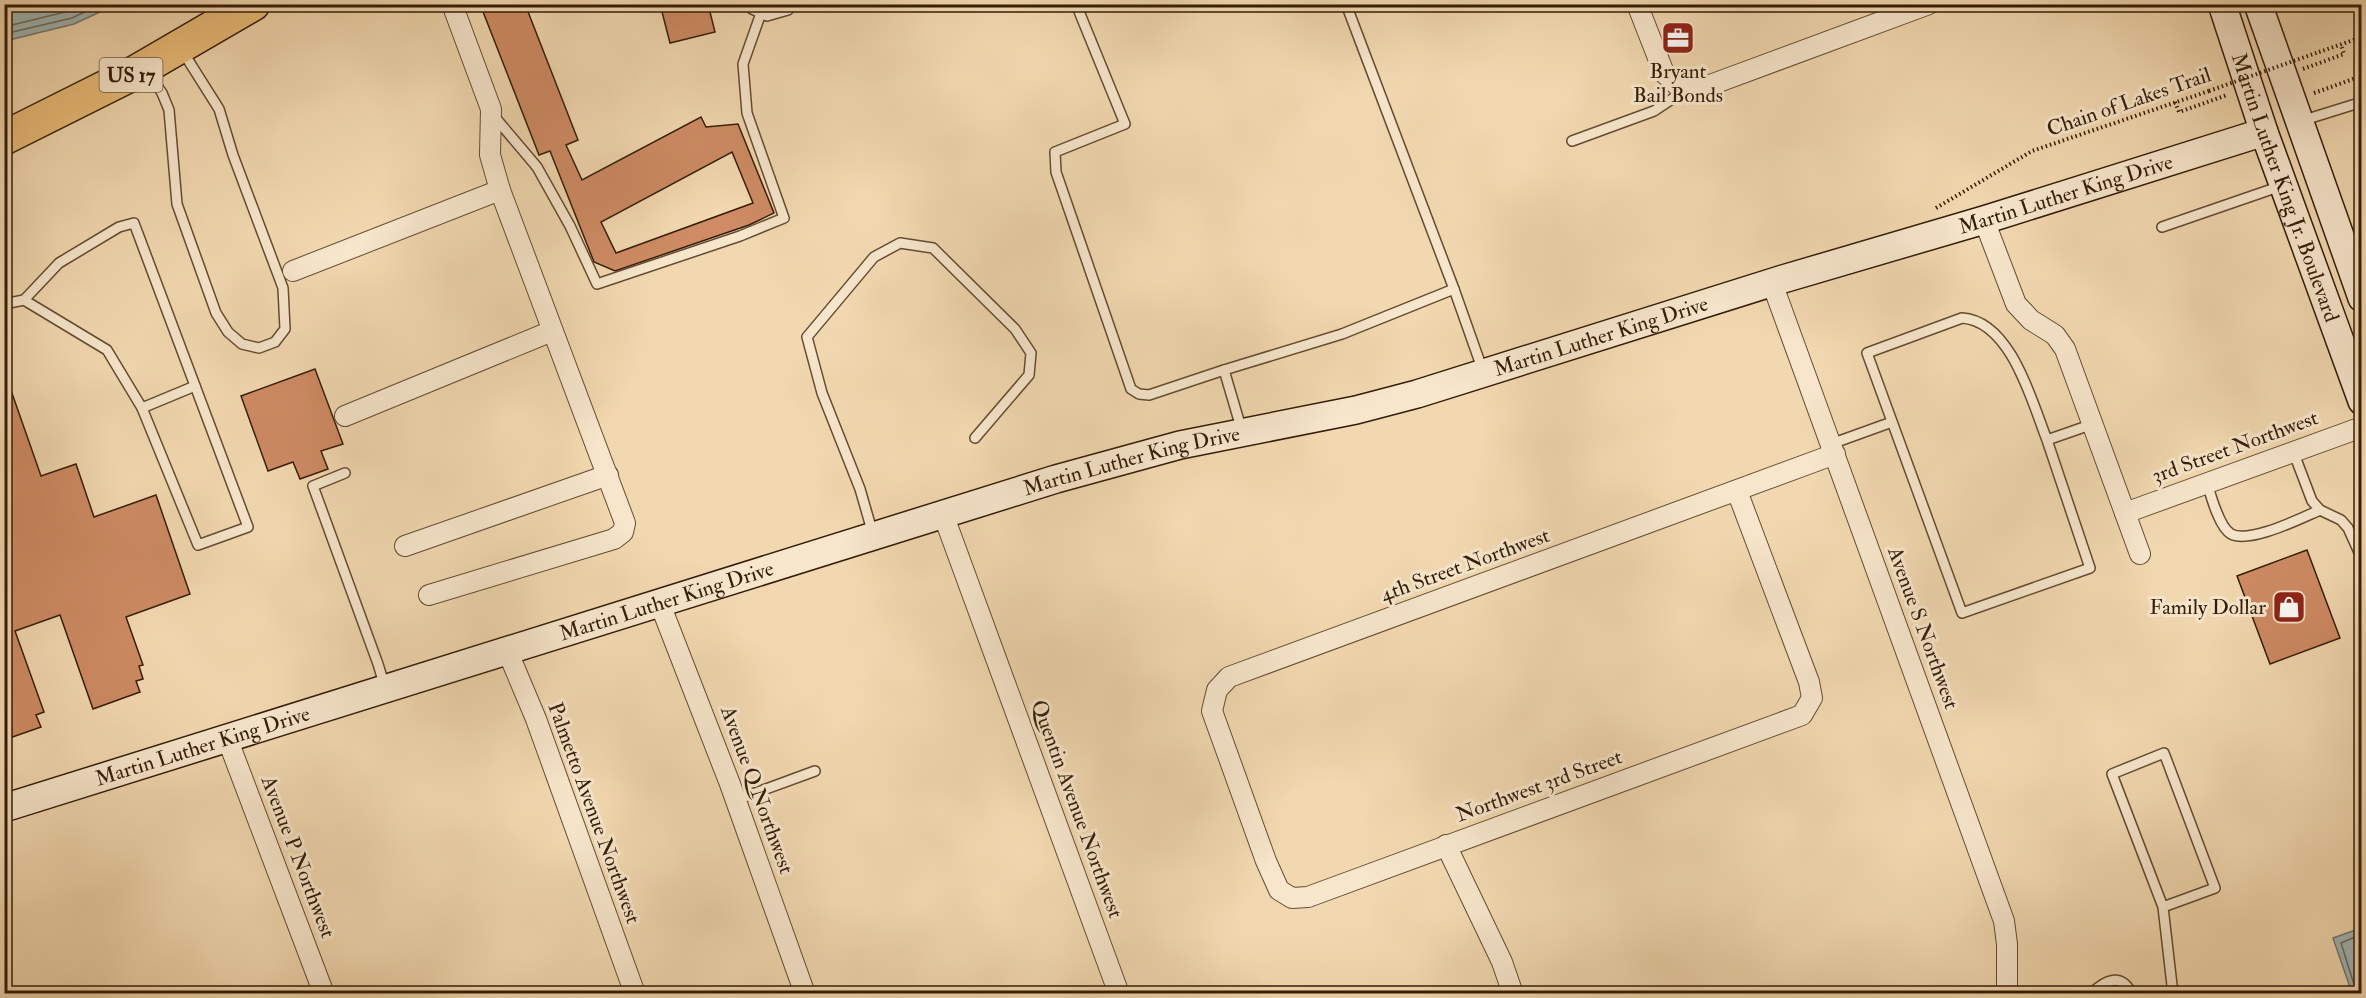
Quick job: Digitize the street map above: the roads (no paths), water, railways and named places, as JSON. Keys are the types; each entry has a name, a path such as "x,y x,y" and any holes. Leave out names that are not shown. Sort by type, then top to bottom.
{"highway":[{"name":"US 17","path":"4,138 145,67 253,4"}],"street":[{"path":"429,595 614,539 623,532 625,523 500,190 490,155 491,114 452,4"},
{"path":"1637,4 1664,73 1682,88 1694,91 1929,4"},
{"name":"Martin Luther King Jr. Boulevard","path":"2222,4 2264,132 2361,401"},
{"name":"Martin Luther King Jr. Boulevard","path":"2258,4 2302,109 2361,298"},
{"name":"Martin Luther King Drive","path":"4,808 1133,456 1356,410 1417,394 2264,132"},
{"path":"293,271 500,190"},
{"path":"1984,220 2016,304 2031,320 2055,335 2065,349 2140,554"},
{"name":"Avenue S Northwest","path":"1772,283 2004,921 2007,944 2007,993"},
{"path":"345,416 552,331"},
{"path":"2340,340 2361,362"},
{"name":"3rd Street Northwest","path":"2125,513 2361,427"},
{"name":"4th Street Northwest","path":"1286,895 1279,890 1266,861 1212,711 1217,690 1229,677 1737,491 1833,449"},
{"path":"405,546 608,475"},
{"name":"Northwest 3rd Street","path":"1286,895 1292,898 1308,897 1802,715 1812,698 1809,682 1737,491"},
{"name":"Quentin Avenue Northwest","path":"942,514 1119,993"},
{"name":"Avenue Q Northwest","path":"660,604 736,800 806,993"},
{"name":"Palmetto Avenue Northwest","path":"507,650 536,719 635,993"},
{"name":"Avenue P Northwest","path":"227,738 324,993"},
{"path":"1446,845 1502,962 1513,993"}],"lane":[{"path":"751,4 752,9 767,16 788,10 792,4"},
{"path":"1076,4 1125,124 1055,152 1056,172 1131,389 1139,394 1149,395 1342,334 1454,289"},
{"path":"1346,4 1454,289 1483,374"},
{"path":"491,114 537,167 570,226 597,284 740,236 784,218 747,113 743,64 761,13"},
{"path":"145,67 162,93 169,110 177,204 216,313 228,332 242,344 259,348 275,342 285,329 283,288 233,155 219,109 180,48"},
{"path":"1572,141 1654,111 1682,88"},
{"path":"2302,109 2361,102"},
{"path":"2162,227 2283,185"},
{"path":"4,304 24,300 59,263 119,227 134,223 248,527 198,545 142,408 107,350 24,300"},
{"path":"874,536 860,489 822,393 807,338 874,257 900,243 933,248 1015,329 1031,353 1029,375 975,438"},
{"path":"1962,318 1971,318 1988,328 2003,343 2017,364 2047,440 2090,568 1962,613 1867,353 1962,318"},
{"path":"1224,370 1242,432"},
{"path":"142,408 195,386"},
{"path":"1833,449 1892,422"},
{"path":"2047,440 2092,424"},
{"path":"2293,451 2312,501 2320,510 2341,520 2348,528 2361,559"},
{"path":"345,473 313,486 385,689"},
{"path":"2206,483 2222,524 2230,533 2241,536 2266,531 2320,510"},
{"path":"2163,907 2215,888 2164,753 2112,774 2163,907 2173,993"},
{"path":"736,800 815,771"},
{"path":"2091,993 2103,982 2117,980 2128,986 2132,993"}],"water":[{"path":"4,5 115,5 74,24 5,41"},
{"path":"2361,928 2361,993 2352,993 2333,938"}],"place":[{"name":"Bryant Bail Bonds","path":"1678,38"},
{"name":"Family Dollar","path":"2289,607"}]}
